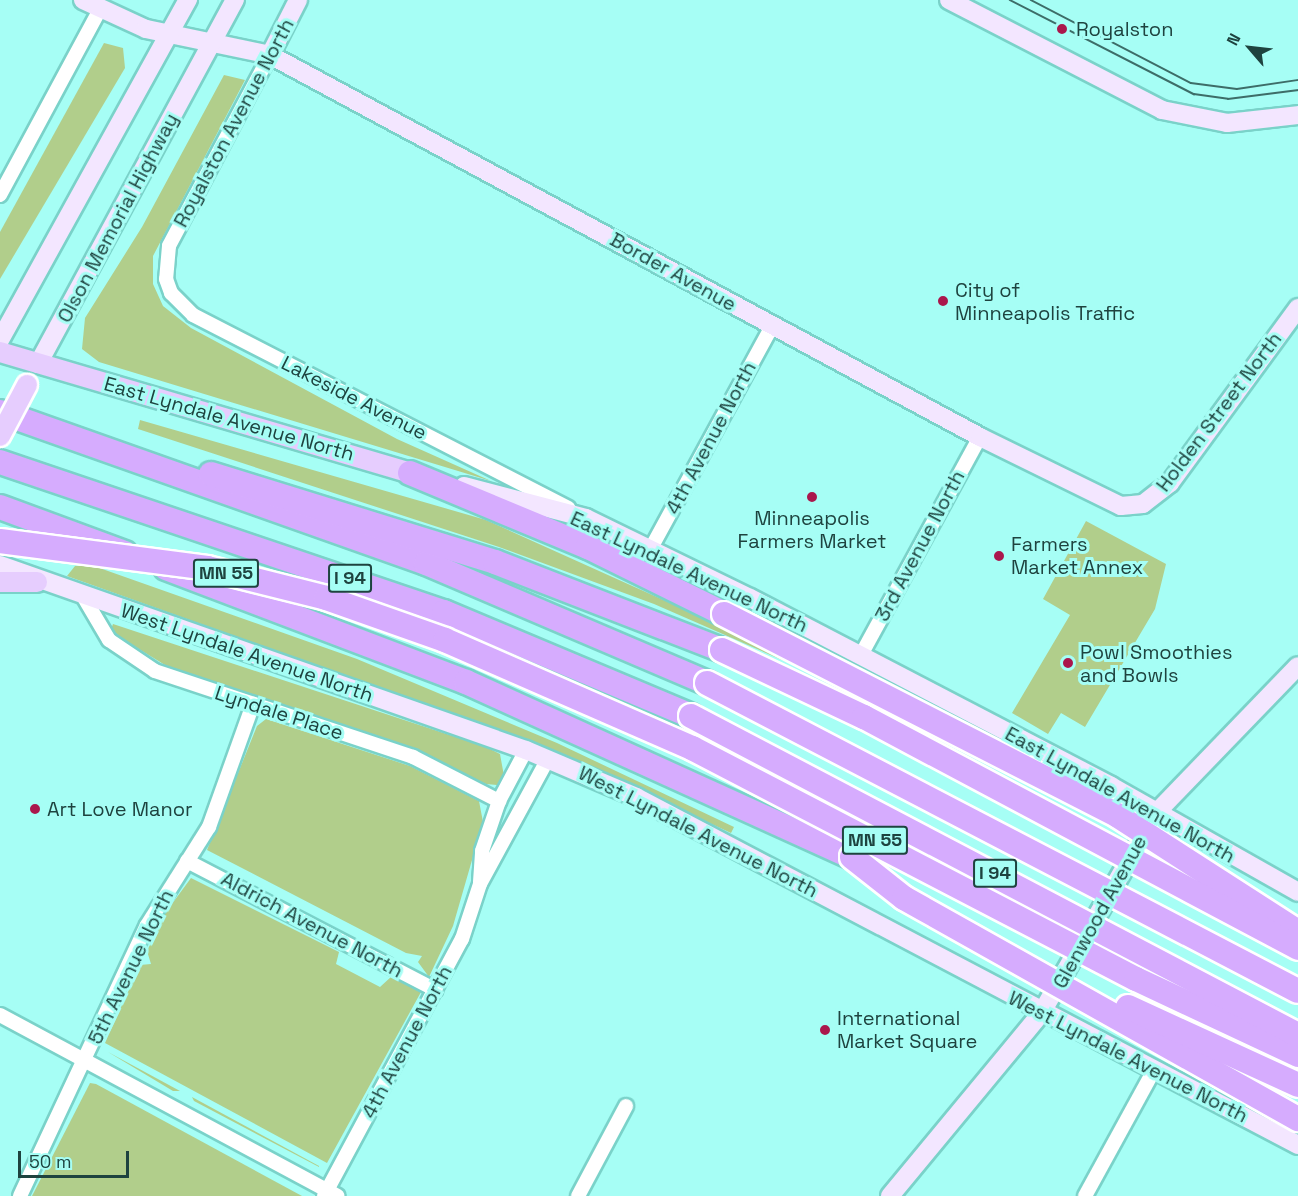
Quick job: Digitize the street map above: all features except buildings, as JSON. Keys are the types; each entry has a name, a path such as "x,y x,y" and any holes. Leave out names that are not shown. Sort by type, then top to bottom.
{"highway":[{"name":"I 94","path":"0,412 120,452 435,567 707,682 1298,991"},
{"path":"120,452 272,489 468,552 722,650 864,717 1298,948"},
{"name":"I 94","path":"0,462 444,612 691,716 1298,1035"},
{"path":"410,472 605,554 1118,816 1298,932"},
{"path":"0,507 421,663 720,794 852,857 1116,1001 1298,1085"},
{"name":"MN 55","path":"0,541 207,568 326,598 445,640 729,766 1126,974 1298,1055"},
{"path":"852,857 904,898 1298,1119"}],"main road":[{"name":"Border Avenue","path":"83,0 100,9 171,33 213,40 270,56 1098,499 1132,506"},
{"path":"0,340 188,0"},
{"name":"Olson Memorial Highway","path":"0,436 235,0"},
{"name":"Royalston Avenue North","path":"270,56 298,0"},
{"path":"949,0 1162,110 1227,123 1298,116"},
{"name":"Holden Street North","path":"1132,506 1153,498 1170,483 1298,308"},
{"name":"East Lyndale Avenue North","path":"0,352 410,472 586,518 861,656 1156,813 1298,892"},
{"name":"West Lyndale Avenue North","path":"0,565 37,582 526,750 647,802 1298,1145"},
{"path":"0,582 37,582"},
{"name":"Glenwood Avenue","path":"890,1196 1042,1012 1156,813 1298,666"}],"street":[{"path":"0,195 100,9"},
{"name":"Royalston Avenue North","path":"169,246 270,56"},
{"name":"Lakeside Avenue","path":"169,246 166,279 176,299 193,315 586,518"},
{"name":"4th Avenue North","path":"651,550 772,326"},
{"name":"3rd Avenue North","path":"861,656 980,437"},
{"name":"Lyndale Place","path":"83,596 110,640 135,659 253,704 413,757 499,801"},
{"name":"5th Avenue North","path":"20,1196 147,925 188,861 218,805 253,704"},
{"name":"4th Avenue North","path":"480,884 482,851 499,801 526,750"},
{"name":"4th Avenue North","path":"330,1194 462,939 480,884 548,759"},
{"name":"Aldrich Avenue North","path":"188,861 435,990"},
{"path":"0,1015 330,1194"},
{"path":"1085,1196 1154,1070"},
{"path":"578,1196 626,1106"}],"green space":[{"path":"104,43 123,48 125,68 0,279 0,232"},
{"path":"224,75 245,80 153,256 153,284 163,306 191,328 397,439 491,481 99,362 82,349 85,318 142,227"},
{"path":"140,420 486,520 808,665 805,670 654,604 499,547 138,429"},
{"path":"1086,521 1166,564 1155,609 1085,727 1061,713 1048,734 1012,713 1070,615 1043,599"},
{"path":"91,565 357,659 557,743 734,827 731,833 553,750 67,576 75,566"},
{"path":"113,624 486,747 500,754 504,776 497,785 486,784 402,745 165,665 121,638 111,629"},
{"path":"266,719 410,766 479,801 483,822 453,926 429,977 418,962 422,956 406,953 207,850 257,726"},
{"path":"191,878 339,952 336,964 380,987 392,976 421,992 327,1163 105,1043 140,965 151,964 147,951 166,912"},
{"path":"108,1052 180,1091 173,1091"},
{"path":"90,1083 96,1084 302,1196 32,1196"},
{"path":"192,1097 319,1166 319,1167 194,1101"}],"tram line":[{"path":"1010,0 1194,94 1228,99 1298,90"},
{"path":"1031,0 1191,83 1237,89 1298,80"}],"place":[{"name":"Royalston","path":"1062,29"},
{"name":"City of Minneapolis Traffic","path":"943,301"},
{"name":"Minneapolis Farmers Market","path":"812,497"},
{"name":"Farmers Market Annex","path":"999,556"},
{"name":"Powl Smoothies and Bowls","path":"1068,663"},
{"name":"Art Love Manor","path":"35,809"},
{"name":"International Market Square","path":"825,1030"}]}
